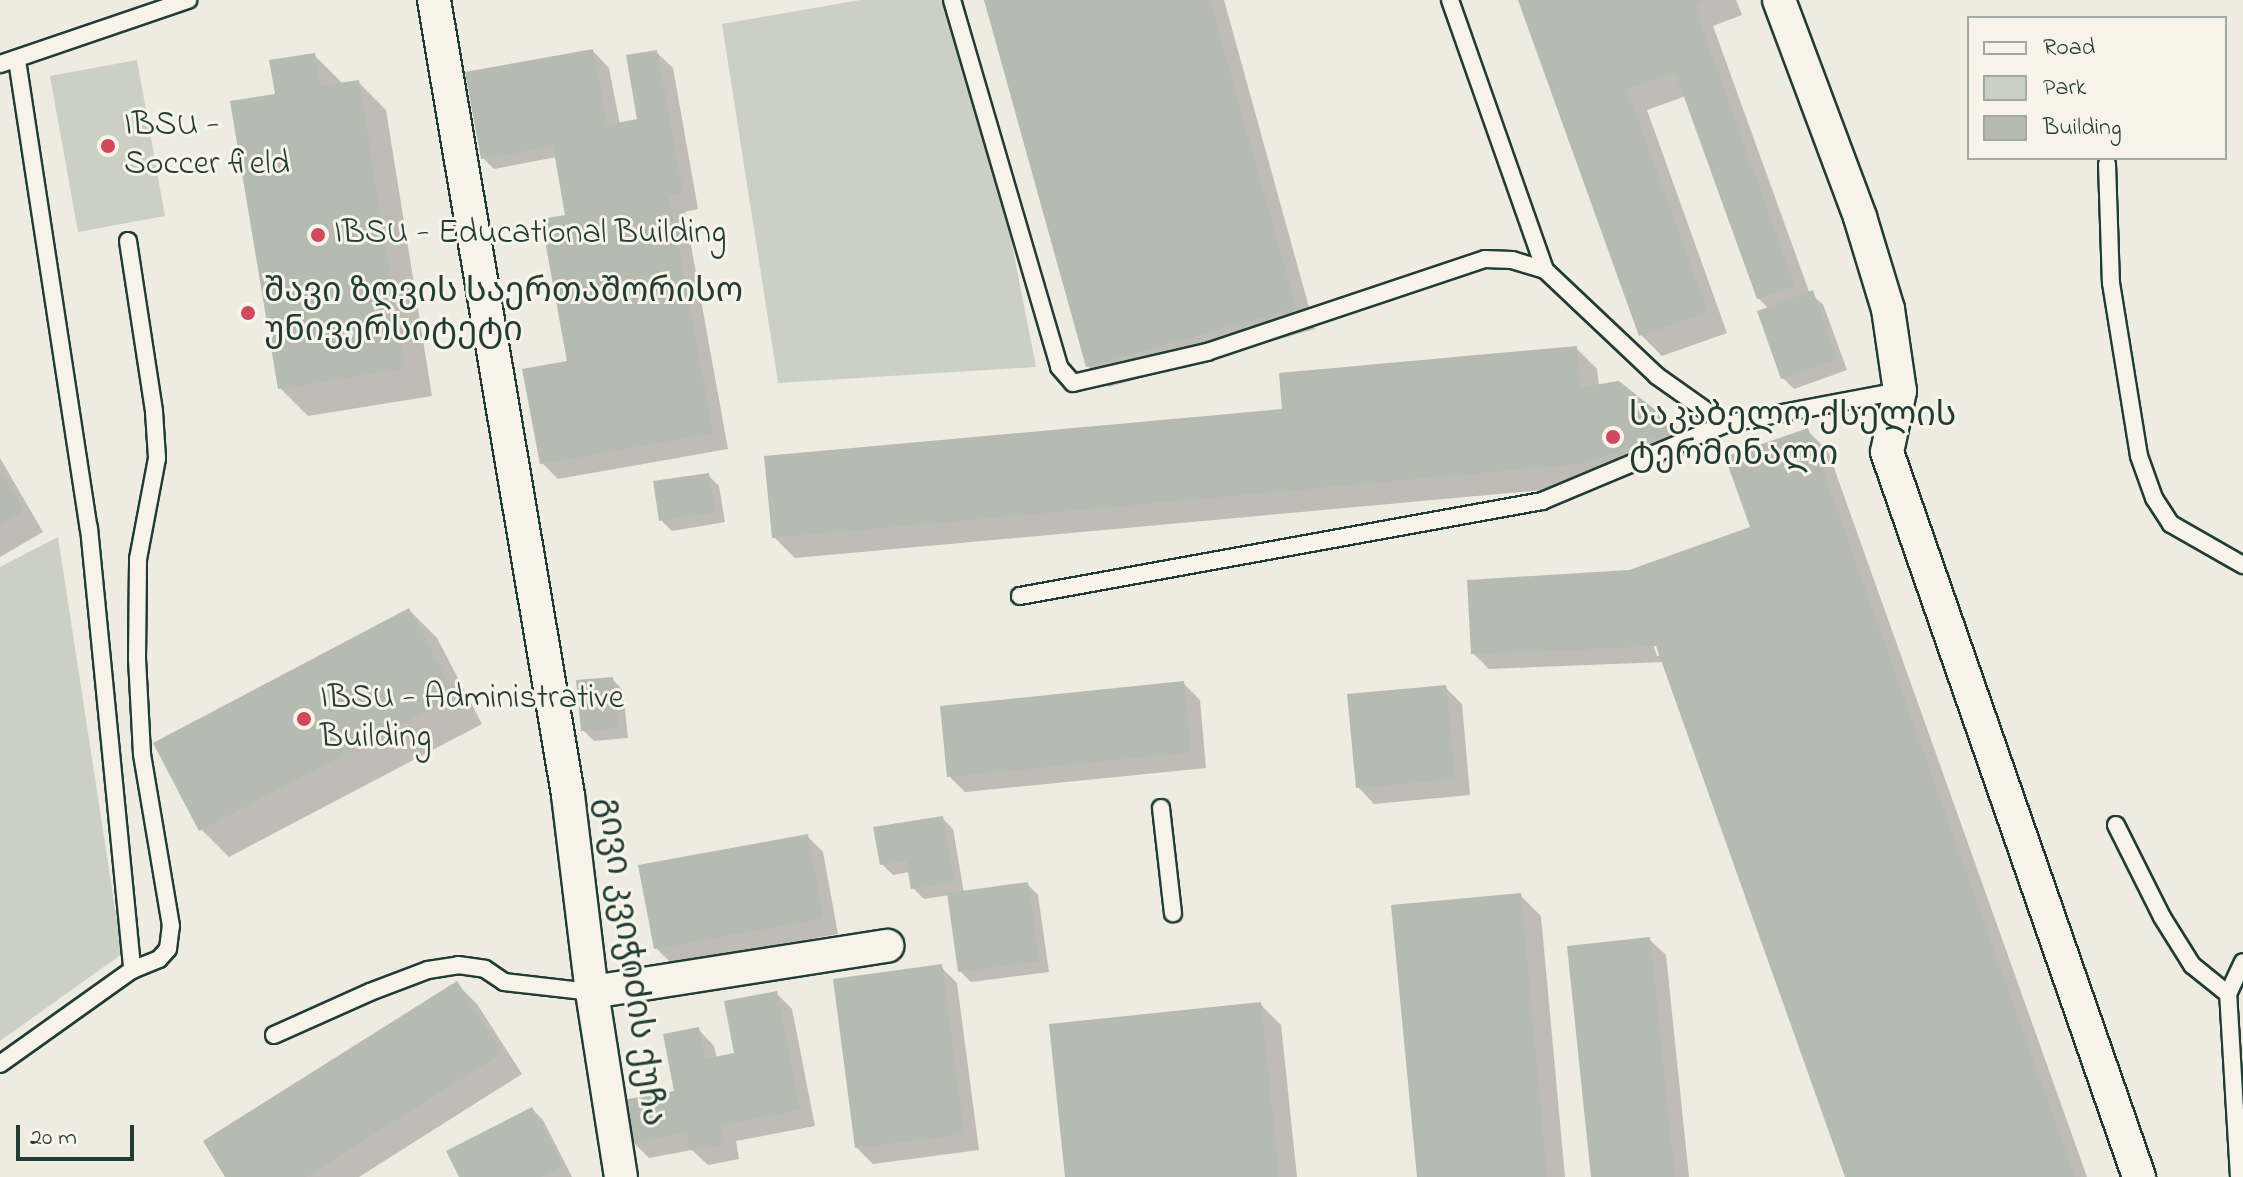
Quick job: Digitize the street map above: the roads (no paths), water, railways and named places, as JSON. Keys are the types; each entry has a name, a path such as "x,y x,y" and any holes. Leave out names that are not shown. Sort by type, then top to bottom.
{"street":[{"name":"გივი კვიჭიძის ქუჩა","path":"434,0 568,795 592,992 621,1177"},
{"path":"1779,0 1860,217 1888,309 1900,391 1887,452 2139,1177"},
{"path":"592,992 887,946"}],"lane":[{"path":"0,64 188,0"},
{"path":"952,0 1059,367 1073,383 1207,352 1485,259 1512,260 1545,270 1657,376 1725,424"},
{"path":"1450,0 1545,270"},
{"path":"17,60 89,528 132,970"},
{"path":"2107,164 2111,283 2144,470 2154,498 2171,524 2243,565"},
{"path":"0,1064 132,970 159,959 168,949 171,926 142,754 137,659 138,559 157,458 154,411 128,241"},
{"path":"1020,596 1542,501 1725,424 1900,391"},
{"path":"1161,808 1173,913"},
{"path":"2116,825 2162,917 2192,965 2228,994"},
{"path":"2239,1177 2228,994 2243,962"},
{"path":"274,1035 370,992 428,970 458,965 485,969 504,982 592,992"}],"place":[{"name":"IBSU - Soccer field","path":"108,146"},
{"name":"IBSU - Educational Building","path":"318,235"},
{"name":"შავი ზღვის საერთაშორისო უნივერსიტეტი","path":"248,313"},
{"name":"საკაბელო ქსელის ტერმინალი","path":"1613,437"},
{"name":"IBSU - Administrative Building","path":"304,719"}]}
